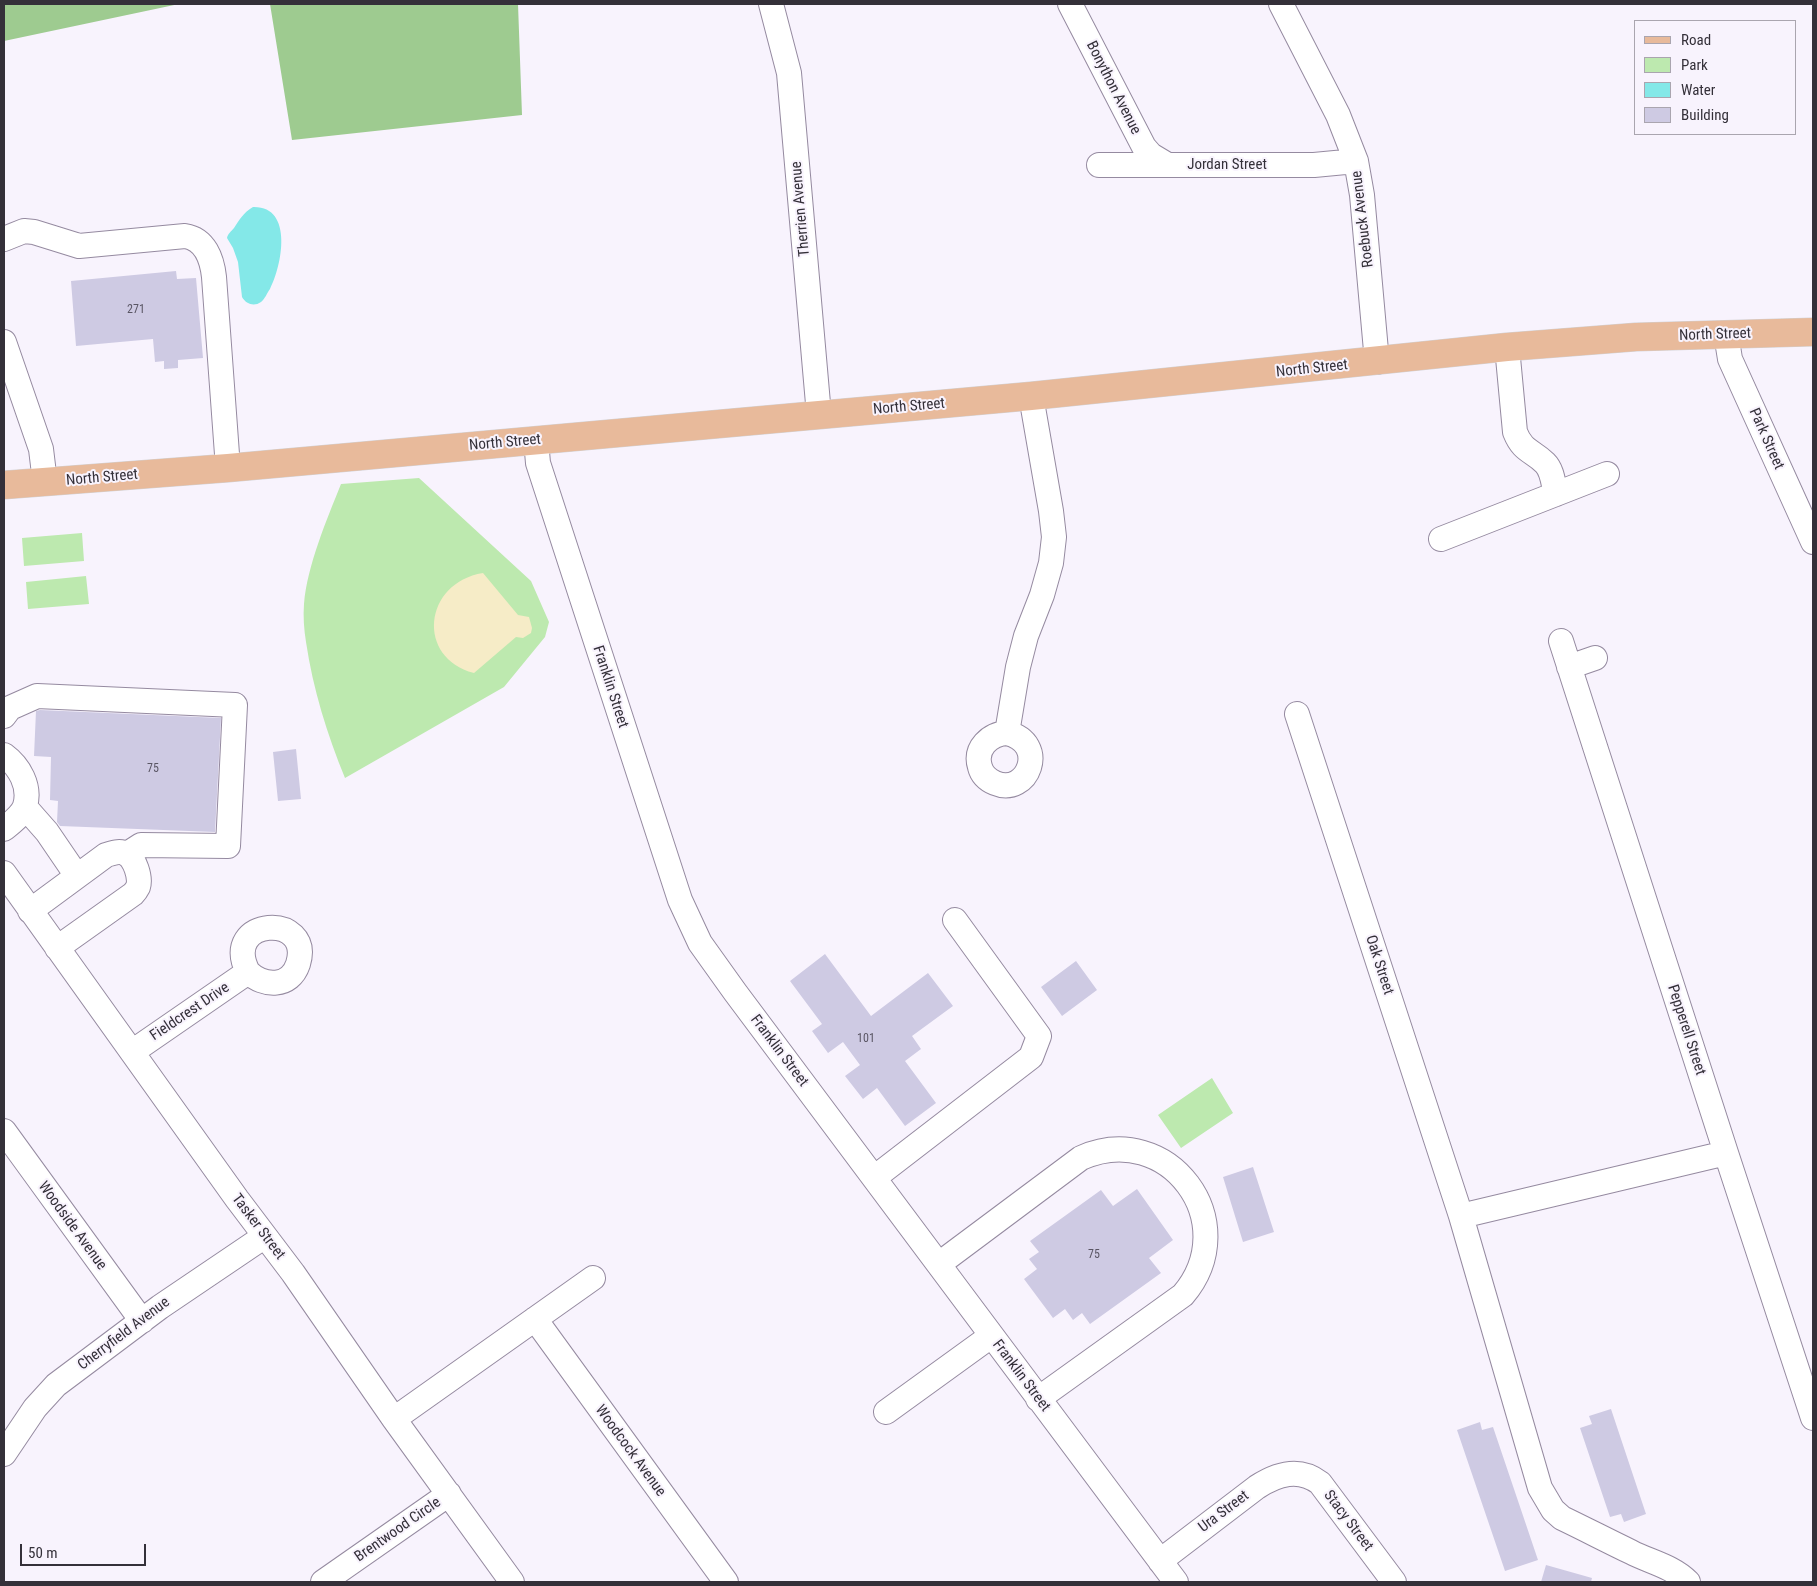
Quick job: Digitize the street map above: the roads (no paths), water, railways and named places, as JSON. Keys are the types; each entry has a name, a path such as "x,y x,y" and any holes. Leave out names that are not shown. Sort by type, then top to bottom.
{"main road":[{"name":"North Street","path":"4,485 228,468 1031,396 1377,362 1507,347 1636,337 1813,332"}],"street":[{"name":"Therrien Avenue","path":"771,4 789,73 819,415"},
{"name":"Bonython Avenue","path":"1070,4 1144,147 1151,155 1166,164"},
{"name":"Roebuck Avenue","path":"1281,4 1338,115 1356,161 1362,195 1377,362"},
{"name":"Jordan Street","path":"1099,165 1314,165 1356,161"},
{"path":"4,239 24,231 52,236 70,245 80,246 185,236 194,239 202,245 212,262 214,276 228,468"},
{"name":"Park Street","path":"1726,334 1730,359 1813,542"},
{"path":"4,342 41,449 45,482"},
{"path":"1507,347 1515,432 1519,442 1526,450 1545,463 1550,470 1556,494"},
{"path":"1007,733 1018,667 1026,636 1047,579 1054,537 1031,396"},
{"name":"Franklin Street","path":"536,440 538,463 661,842 680,900 700,943 1176,1582"},
{"path":"1442,539 1607,474"},
{"name":"Pepperell Street","path":"1561,641 1813,1418"},
{"path":"1569,667 1595,658"},
{"path":"4,716 10,708 37,696 235,705 228,846 141,845 127,854"},
{"name":"Oak Street","path":"1297,714 1461,1216 1540,1488 1553,1510 1562,1518 1633,1554 1663,1565 1688,1582"},
{"path":"4,755 13,763 24,779 26,788 25,807 4,829"},
{"path":"25,807 48,832 77,876"},
{"path":"30,911 106,855 117,852 127,854 132,860 139,879 138,888 133,894 57,948"},
{"name":"Tasker Street","path":"4,873 512,1582"},
{"path":"874,1178 1031,1057 1039,1036 954,920"},
{"name":"Fieldcrest Drive","path":"132,1052 248,972"},
{"name":"Woodside Avenue","path":"4,1131 142,1320"},
{"path":"939,1264 1082,1158 1095,1152 1127,1150 1152,1157 1170,1167 1187,1182 1200,1206 1206,1235 1205,1250 1191,1285 1182,1295 1038,1399"},
{"path":"1461,1216 1726,1153"},
{"name":"Cherryfield Avenue","path":"4,1454 35,1408 56,1385 142,1320 265,1236"},
{"path":"394,1419 593,1278"},
{"name":"Woodcock Avenue","path":"535,1319 726,1582"},
{"path":"886,1412 991,1336"},
{"name":"Ura Street","path":"1160,1561 1257,1487 1275,1478 1293,1473"},
{"name":"Stacy Street","path":"1293,1473 1308,1476 1320,1483 1394,1582"},
{"name":"Brentwood Circle","path":"323,1582 449,1494"}],"water":[{"path":"253,207 266,209 275,216 280,226 281,239 281,253 274,279 270,289 258,304 248,303 242,297 238,262 227,238 242,216"}]}
